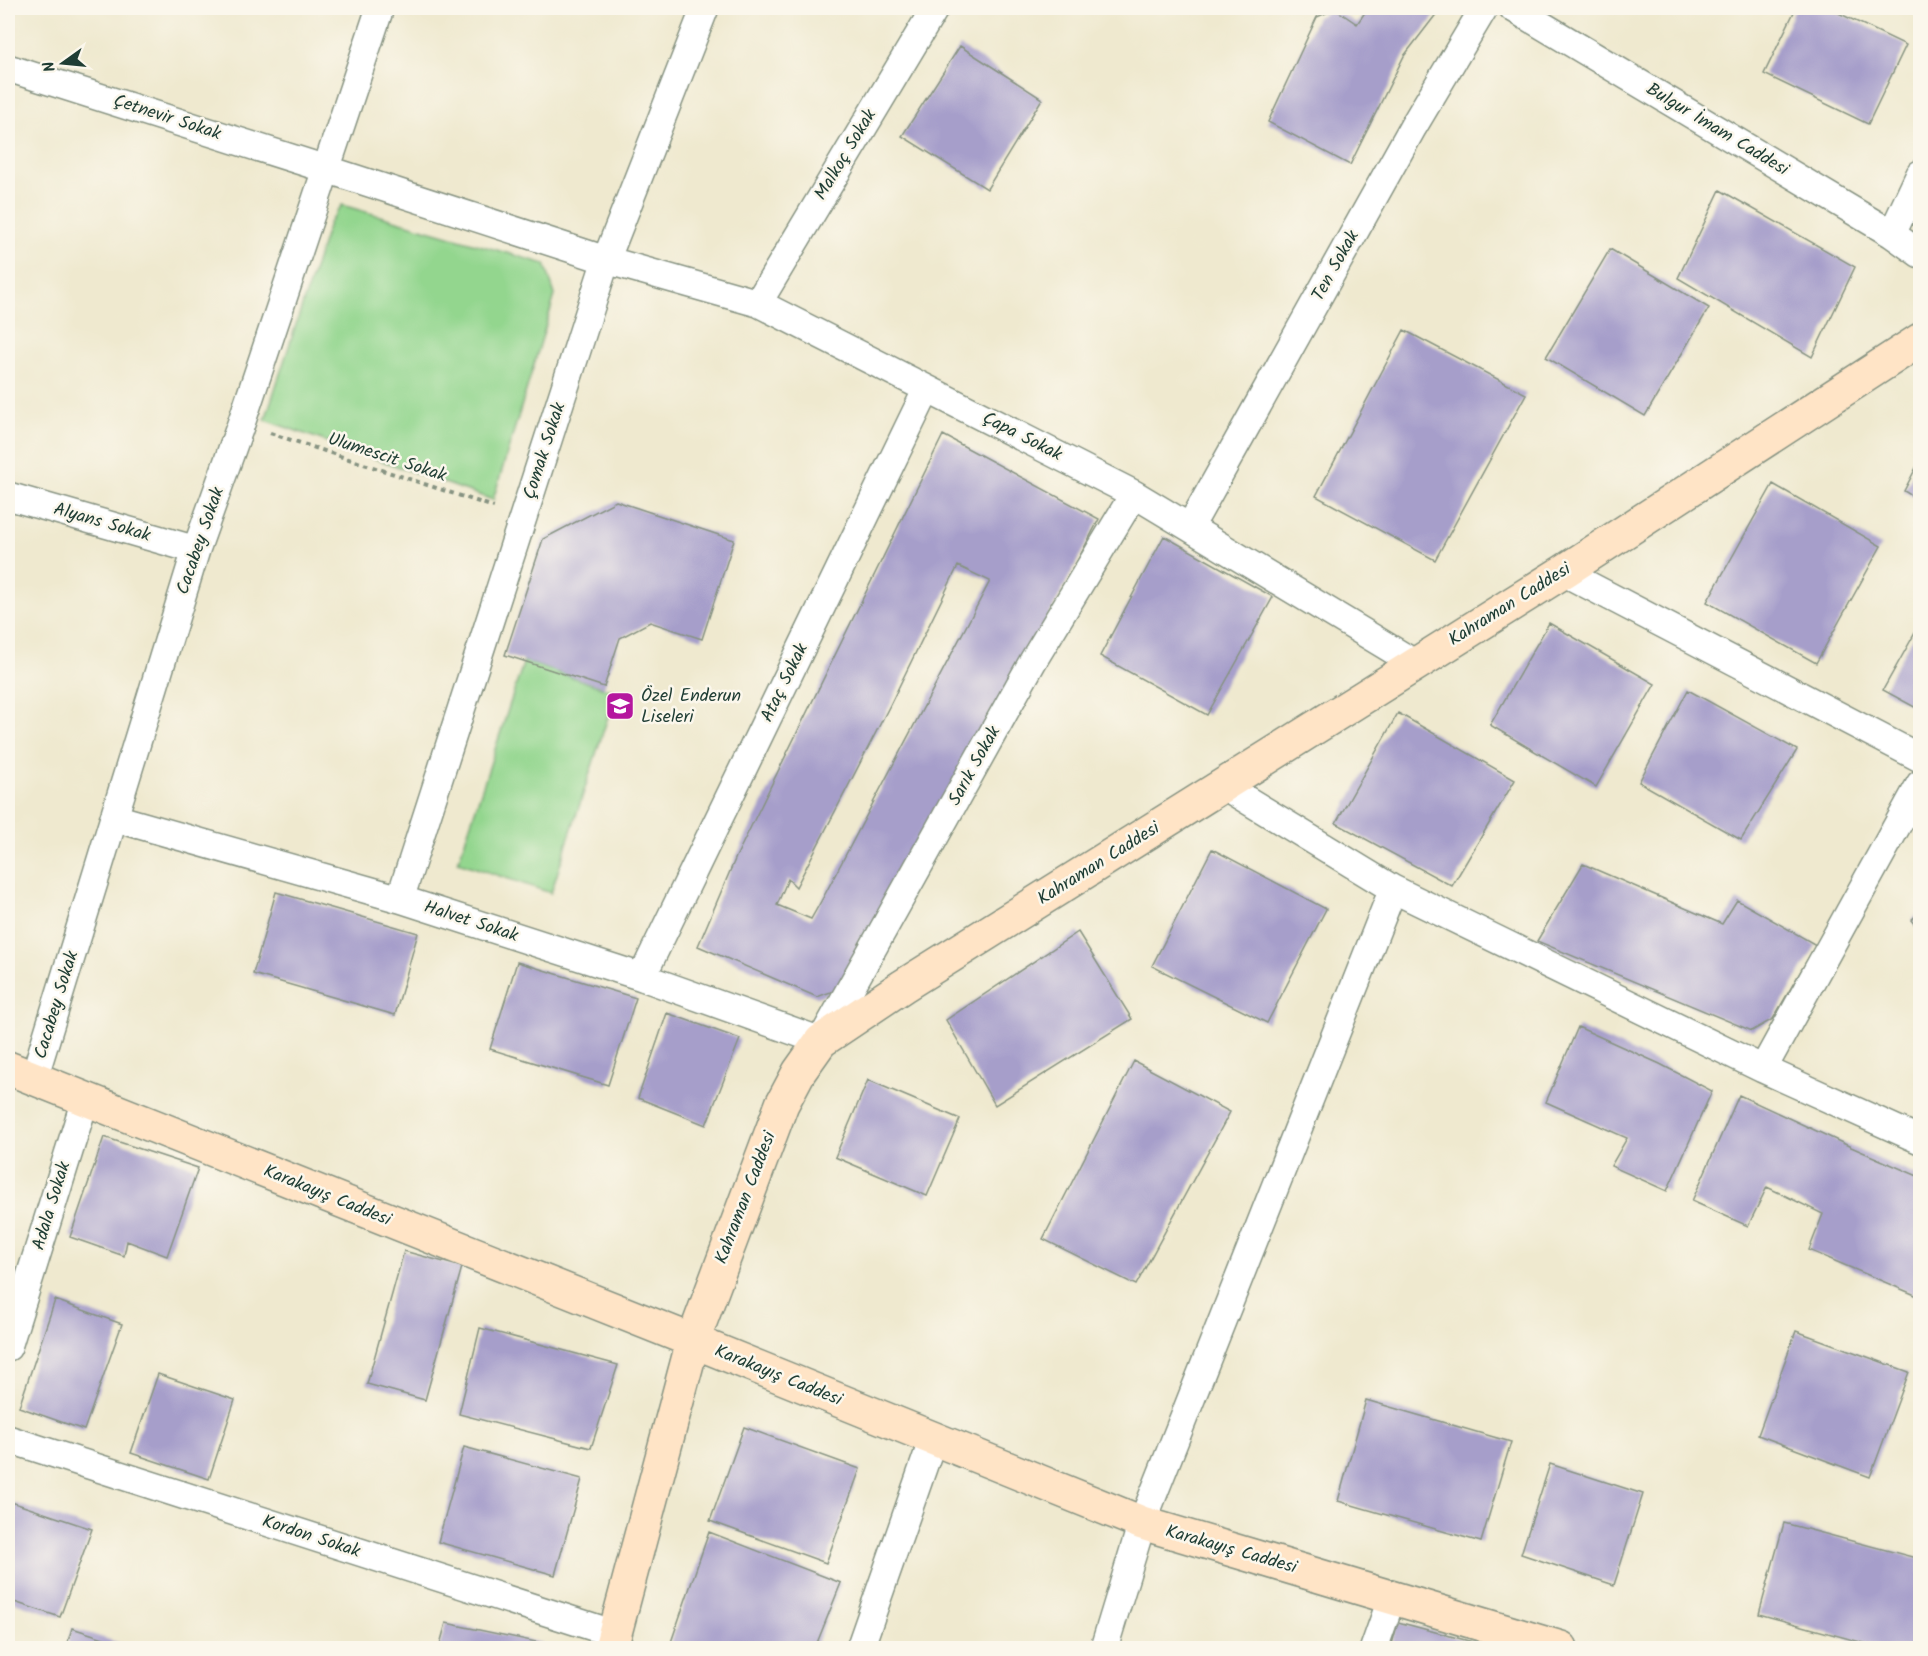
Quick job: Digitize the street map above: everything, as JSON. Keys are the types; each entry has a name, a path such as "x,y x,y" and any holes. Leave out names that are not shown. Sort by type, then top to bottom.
{"street":[{"name":"Cacabey Sokak","path":"21,1073 115,818 196,550 241,424 380,8"},
{"name":"Çomak Sokak","path":"400,899 606,260 705,8"},
{"name":"Malkoç Sokak","path":"758,303 935,8"},
{"name":"Ten Sokak","path":"1190,527 1413,127 1484,8"},
{"name":"Bulgur İmam Caddesi","path":"1513,8 1892,234 1920,254"},
{"name":"Çetnevir Sokak","path":"8,68 606,260"},
{"path":"1892,234 1920,174"},
{"name":"Çapa Sokak","path":"606,260 758,303 1134,494 1416,664"},
{"name":"Kahraman Caddesi","path":"613,1641 693,1341 782,1104 799,1072 821,1041 903,986 1563,572 1920,340"},
{"name":"Ataç Sokak","path":"642,977 927,389"},
{"name":"Sarık Sokak","path":"821,1041 1033,661 1134,494"},
{"name":"Alyans Sokak","path":"8,496 196,550"},
{"path":"1563,572 1920,758"},
{"path":"1763,1069 1920,784"},
{"path":"1224,786 1393,889 1763,1069 1920,1140"},
{"name":"Halvet Sokak","path":"115,818 400,899 642,977 821,1041"},
{"path":"1104,1648 1142,1524 1393,889"},
{"name":"Karakayış Caddesi","path":"21,1073 693,1341 1142,1524 1561,1648"},
{"name":"Adala Sokak","path":"8,1347 85,1100"},
{"name":"Kordon Sokak","path":"8,1439 613,1641"},
{"path":"860,1648 933,1439"},
{"path":"1374,1648 1392,1597"}],"path":[{"name":"Ulumescit Sokak","path":"241,424 524,517"}],"green space":[{"path":"342,205 545,264 555,295 493,500 265,420 329,223"},
{"path":"524,661 616,692 551,893 458,862"}],"building":[{"path":"1368,8 1441,8 1404,56 1350,165 1268,122 1317,17 1335,9 1357,24"},
{"path":"1796,8 1828,8 1906,45 1868,124 1764,74"},
{"path":"960,46 1042,99 987,189 902,136"},
{"path":"1720,190 1855,267 1812,357 1678,278"},
{"path":"1610,249 1709,308 1645,416 1546,357"},
{"path":"1404,330 1526,394 1435,560 1316,496"},
{"path":"943,435 1099,519 1041,631 842,988 817,997 698,946 736,857","holes":["958,566 990,581 811,919 777,905 788,879 796,887 889,707"]},
{"path":"1920,460 1920,501 1904,491"},
{"path":"1773,484 1881,546 1816,663 1707,602"},
{"path":"616,501 734,540 702,639 650,622 620,638 604,687 505,655 543,539"},
{"path":"1164,536 1273,597 1207,715 1100,656"},
{"path":"1549,623 1655,684 1596,787 1490,725"},
{"path":"1920,624 1920,710 1883,690"},
{"path":"1688,690 1797,750 1741,840 1639,782"},
{"path":"1398,713 1515,780 1452,886 1336,823"},
{"path":"1212,849 1326,909 1267,1023 1152,966"},
{"path":"1583,864 1722,924 1737,900 1816,945 1773,1019 1752,1031 1537,941"},
{"path":"276,892 418,933 395,1015 253,974"},
{"path":"1920,912 1920,931 1911,920"},
{"path":"1078,932 1132,1019 995,1105 946,1020"},
{"path":"517,962 636,998 608,1085 490,1049"},
{"path":"667,1013 740,1039 706,1125 638,1098"},
{"path":"1578,1027 1660,1064 1712,1091 1667,1191 1611,1166 1627,1138 1546,1102"},
{"path":"1134,1061 1230,1112 1136,1285 1043,1239"},
{"path":"868,1080 960,1119 927,1196 835,1157"},
{"path":"1739,1095 1920,1177 1920,1297 1809,1250 1823,1214 1767,1187 1748,1226 1692,1201"},
{"path":"104,1137 198,1168 167,1256 127,1241 124,1256 70,1237"},
{"path":"404,1251 462,1267 425,1400 367,1384"},
{"path":"55,1300 122,1324 84,1430 19,1407"},
{"path":"480,1328 618,1365 591,1448 459,1414"},
{"path":"1796,1331 1909,1372 1870,1477 1758,1435"},
{"path":"158,1374 235,1400 209,1479 131,1453"},
{"path":"1366,1400 1511,1442 1481,1542 1338,1501"},
{"path":"744,1427 860,1469 826,1563 710,1521"},
{"path":"464,1447 582,1479 555,1575 438,1542"},
{"path":"1550,1464 1643,1494 1614,1585 1521,1554"},
{"path":"8,1501 92,1529 60,1617 8,1600"},
{"path":"1784,1523 1920,1559 1920,1648 1882,1648 1759,1614"},
{"path":"709,1532 841,1583 815,1648 669,1648"},
{"path":"1398,1622 1495,1648 1391,1648"},
{"path":"446,1623 541,1643 540,1648 439,1648"},
{"path":"72,1628 135,1648 66,1648"}],"place":[{"name":"Özel Enderun Liseleri","path":"620,706"}]}
